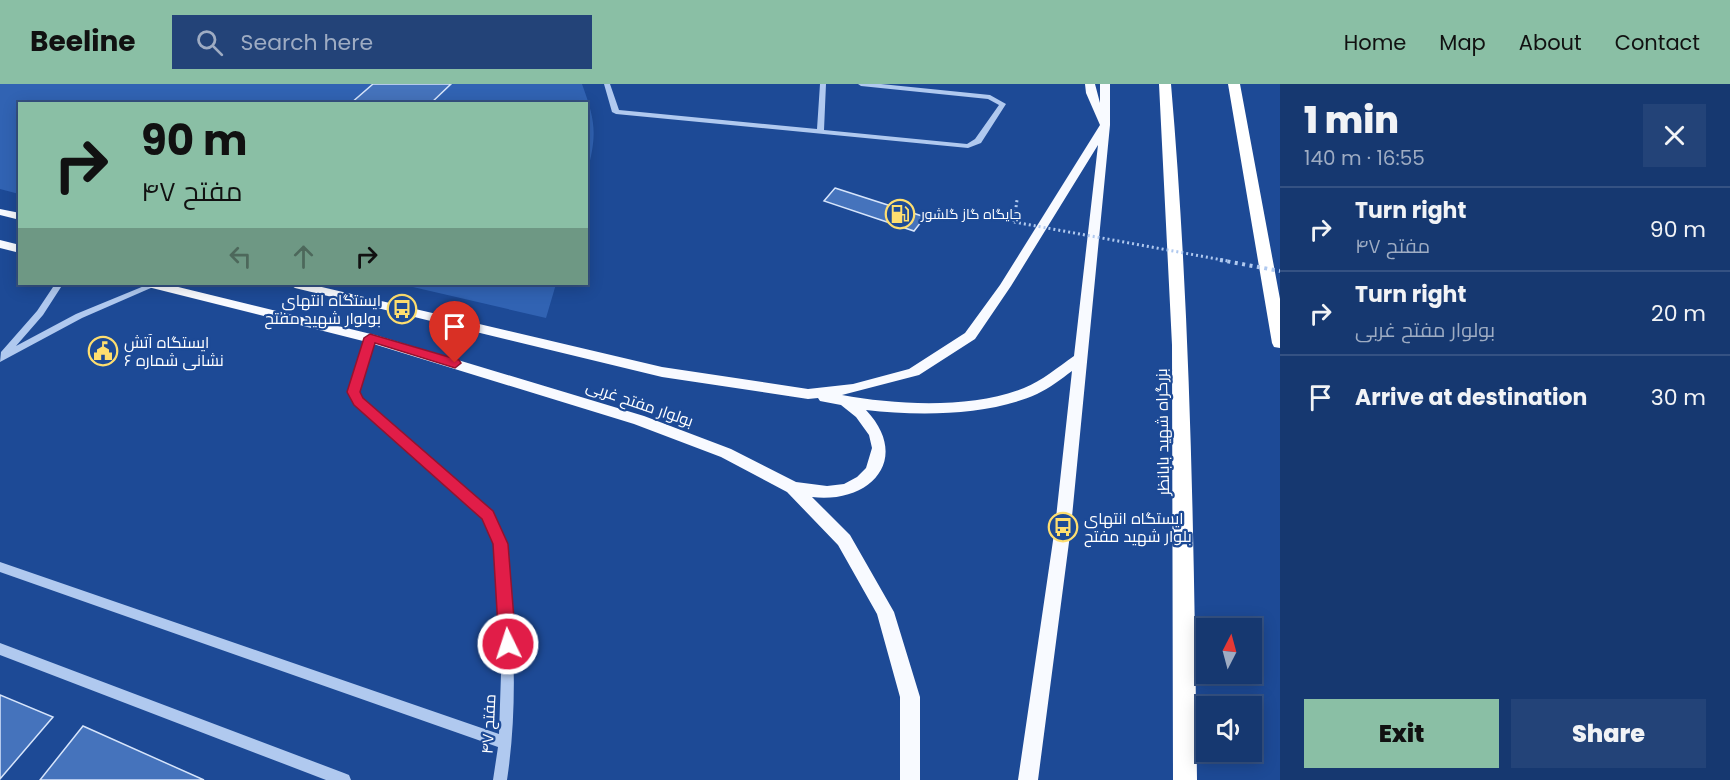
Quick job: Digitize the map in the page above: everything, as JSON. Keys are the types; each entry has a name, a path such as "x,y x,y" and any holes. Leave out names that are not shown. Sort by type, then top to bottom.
{"highway":[{"name":"بزرگراه شهید بابانظر","path":"1165,84 1175,197 1183,447 1185,780"},
{"path":"1234,84 1280,343"}],"main road":[{"path":"1028,780 1063,527 1105,125 1106,84"},
{"path":"1089,87 1105,125"},
{"name":"بولوار مفتح غربی","path":"299,285 662,372 808,394 853,389 914,372 970,336 1005,286 1105,125"},
{"path":"0,212 18,216"},
{"path":"0,244 18,248"},
{"name":"بولوار مفتح غربی","path":"158,285 370,338 639,420 726,453 793,489 844,540 885,612 910,697 910,780"},
{"path":"808,394 884,408 932,409 967,405 1007,398 1034,390 1081,358"},
{"path":"793,489 821,493 849,489 869,476 880,459 879,439 868,420 858,410 808,394"}],"street":[{"path":"607,84 616,112 968,146 978,141 1003,104 990,97 861,84"},
{"path":"820,131 823,84"},
{"path":"0,359 40,313 58,285"},
{"path":"0,359 79,316 152,285"},
{"name":"مفتح ۴۷","path":"370,338 353,392 359,401 488,515 500,544 508,644 506,743 500,780"},
{"path":"0,567 506,743"},
{"path":"0,649 344,780"}],"path":[{"path":"1017,200 1014,222 1280,271"}],"shaded area":[{"path":"0,84 582,84 588,102 18,102 18,194 0,189"},
{"path":"588,103 594,128 588,168"},
{"path":"404,285 556,285 546,318"}],"building":[{"path":"373,84 451,84 432,102 352,102"},
{"path":"835,188 925,217 914,231 824,201"},
{"path":"0,695 53,717 0,779"},
{"path":"83,726 204,780 40,780"}],"place":[{"name":"جایگاه گاز گلشور","path":"900,214"},
{"name":"ایستگاه انتهای بولوار شهید مفتح","path":"402,309"},
{"name":"ایستگاه آتش نشانی شماره ۶","path":"103,351"},
{"name":"ایستگاه انتهای بلوار شهید مفتح","path":"1063,527"}],"route":[{"path":"455,363 370,338 353,392 359,401 488,515 500,544 508,644"}]}
